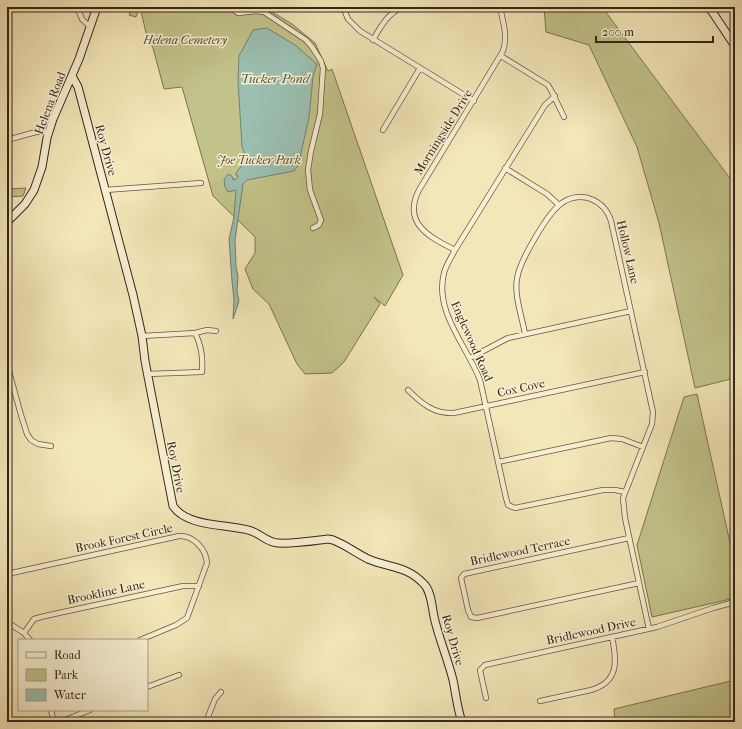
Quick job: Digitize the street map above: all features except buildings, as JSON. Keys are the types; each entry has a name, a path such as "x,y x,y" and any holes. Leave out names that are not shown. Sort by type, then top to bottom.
{"street":[{"path":"77,7 82,19 90,27"},
{"name":"Helena Road","path":"7,222 25,204 34,190 42,168 53,119 72,76 97,7"},
{"path":"233,7 238,14 257,10 264,12 306,40 321,61 323,68 320,114 309,157 308,170 310,190 321,220 319,225 313,228"},
{"path":"343,7 348,19 355,27 373,40 474,101"},
{"path":"373,40 386,18 403,7"},
{"name":"Morningside Drive","path":"455,250 423,231 415,220 413,204 419,190 501,56 506,39 500,7"},
{"path":"709,7 735,46"},
{"path":"501,56 545,83 555,96 564,117"},
{"path":"383,130 420,68"},
{"name":"Roy Drive","path":"72,76 78,87 133,295 142,336 147,374 173,506 182,516 191,520 249,530 275,543 331,539 369,559 396,566 413,575 425,585 428,590 437,629 453,680 459,714 462,722"},
{"name":"Englewood Road","path":"555,96 545,105 455,250 444,271 442,296 453,328 470,358 480,380 507,502 512,508 608,490 625,492"},
{"path":"7,140 36,132 49,132"},
{"path":"505,168 547,194 559,205 550,216 533,243 519,270 517,292 525,334"},
{"path":"105,190 202,182"},
{"name":"Hollow Lane","path":"559,205 568,200 586,197 598,203 606,211 611,221 645,372 654,415 652,424 622,501 649,629"},
{"path":"470,358 500,341 525,334 631,311"},
{"path":"142,336 194,333 207,330 216,331"},
{"path":"147,374 202,372 201,350 194,333"},
{"path":"7,364 27,434 38,444 51,446"},
{"name":"Cox Cove","path":"408,390 425,405 441,412 454,413 645,372"},
{"path":"498,462 611,438 622,439 643,447"},
{"path":"735,479 733,488 735,496"},
{"name":"Brook Forest Circle","path":"7,574 179,536 186,536 193,539 207,559 207,565 187,618 176,625 142,639"},
{"name":"Bridlewood Terrace","path":"629,538 464,574 461,578 468,610 471,617 477,618 639,583"},
{"name":"Brookline Lane","path":"24,633 34,619 44,616 184,586 199,586"},
{"path":"734,603 735,609"},
{"name":"Bridlewood Drive","path":"486,698 480,671 484,666 649,629 713,608 734,603"},
{"path":"7,622 24,633 29,639"},
{"path":"540,701 596,688 611,678 616,662 612,637"},
{"path":"148,687 179,675"},
{"path":"206,722 215,699 221,692"},
{"path":"50,711 54,722"},
{"path":"60,722 88,711"}],"green space":[{"path":"132,7 139,9 136,17 129,15"},
{"name":"Joe Tucker Park","path":"140,7 264,7 292,24 315,43 328,71 332,69 403,275 385,306 374,297 380,304 344,362 332,373 305,374 297,364 269,304 253,289 245,269 255,253 255,237 213,196 182,87 164,89 153,48 147,37"},
{"path":"544,7 602,7 735,185 735,378 695,388 659,223 637,147 589,45 546,32"},
{"path":"26,188 23,196 7,197 7,189"},
{"path":"697,394 735,565 735,598 652,617 637,545 684,397"},
{"path":"735,680 735,722 615,722 614,709"}],"water":[{"name":"Tucker Pond","path":"267,28 295,45 317,64 313,77 309,118 298,166 294,171 247,180 243,184 235,240 238,277 237,292 239,301 233,319 234,300 229,239 234,217 236,190 228,192 225,187 224,180 228,174 232,176 233,180 236,179 238,176 236,173 245,158 242,146 238,81 239,56 253,30"}],"park label":[{"name":"Helena Cemetery","path":"185,40"}]}
